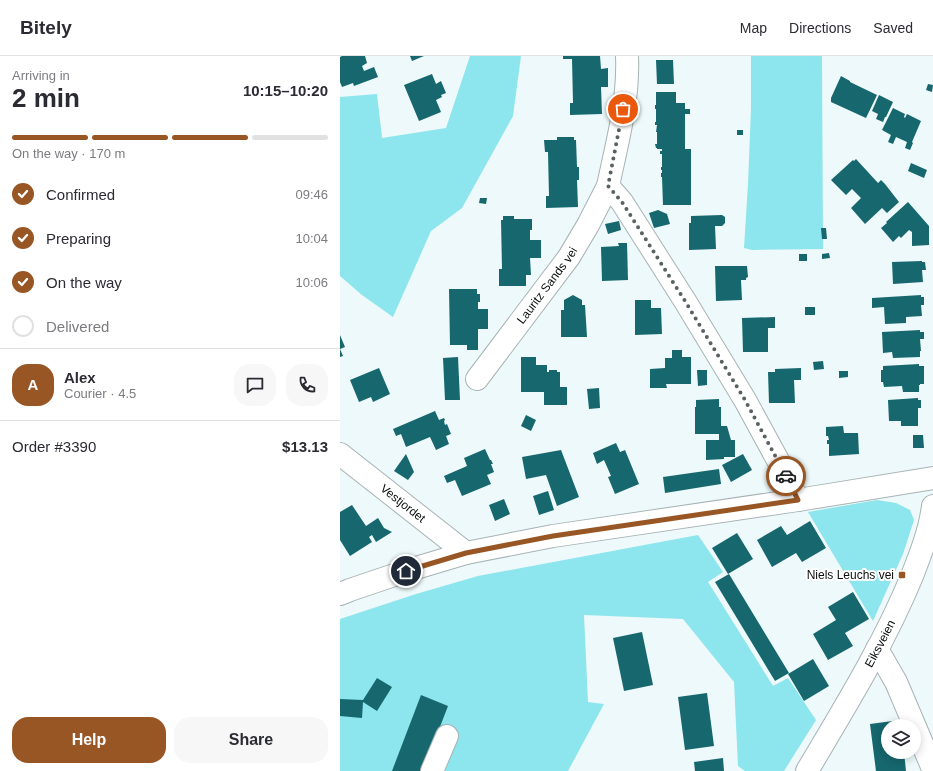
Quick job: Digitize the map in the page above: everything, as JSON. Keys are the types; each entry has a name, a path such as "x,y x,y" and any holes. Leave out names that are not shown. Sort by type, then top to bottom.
{"street":[{"name":"Lauritz Sands vei","path":"477,379 569,257 588,225 608,186 626,95 627,56"},
{"path":"608,186 622,202 685,301 745,400 798,500"},
{"name":"Vestjordet","path":"340,454 466,553"},
{"path":"340,594 406,571 466,553 553,536 798,500 933,478"},
{"name":"Eiksveien","path":"807,771 853,693 897,611 923,547 933,506"},
{"path":"877,649 896,682 933,769"},
{"path":"432,771 447,736"}],"shaded area":[{"path":"470,56 521,56 513,116 462,208 431,231 393,317 362,295 340,276 340,97 377,94 382,138 446,128"},
{"path":"751,56 822,56 823,249 752,250 744,248 751,109"},
{"path":"877,500 896,503 910,510 914,520 903,554 873,621 808,512"},
{"path":"698,535 723,572 708,582 773,686 788,678 816,720 784,771 745,771 738,766 734,682 683,619 584,615 588,702 604,704 568,771 340,771 340,619 416,594 478,576"}],"building":[{"path":"365,56 367,63 362,66 364,71 374,67 378,77 354,86 353,83 342,87 340,82 340,57"},
{"path":"410,56 424,56 412,61"},
{"path":"563,56 600,56 601,69 608,68 608,87 601,87 602,114 570,115 570,103 573,103 572,59 563,59"},
{"path":"656,60 673,60 674,84 657,84"},
{"path":"432,74 436,84 441,81 446,93 441,95 442,97 436,100 441,112 419,121 404,85"},
{"path":"841,76 877,95 866,118 831,102 831,98"},
{"path":"928,84 933,85 932,92 926,90"},
{"path":"656,92 676,92 676,103 685,103 685,109 690,109 690,114 685,114 685,149 691,149 691,205 663,205 661,177 662,154 660,154 662,149 657,149 655,144 657,144 657,125 655,125"},
{"path":"879,95 893,102 883,122 876,119 878,114 872,111"},
{"path":"893,108 905,114 905,118 907,114 921,121 910,150 905,148 907,142 896,137 893,144 888,142 891,135 882,130"},
{"path":"737,130 743,130 743,135 737,135"},
{"path":"557,137 574,137 574,140 576,140 577,167 579,167 579,180 577,180 578,207 546,208 546,196 549,196 548,152 545,152 544,140 557,140"},
{"path":"856,159 878,183 881,180 885,184 899,202 887,213 882,208 865,224 851,208 861,198 852,189 846,195 831,180"},
{"path":"911,163 927,170 924,178 908,171"},
{"path":"480,198 487,198 486,204 479,203"},
{"path":"908,202 929,226 929,245 912,246 912,232 909,230 901,238 899,236 893,242 881,228"},
{"path":"658,210 667,214 670,224 654,228 649,213"},
{"path":"722,215 725,217 725,223 722,226 715,226 716,249 689,250 689,223 691,223 691,216"},
{"path":"503,216 514,216 514,219 532,219 530,240 541,240 541,258 530,258 531,275 526,275 526,286 499,286 499,269 502,269 501,220 503,220"},
{"path":"619,221 621,230 608,234 605,224"},
{"path":"821,228 826,228 827,239 822,239"},
{"path":"618,243 627,243 628,280 602,281 601,247 619,246"},
{"path":"829,253 830,258 822,259 822,254"},
{"path":"799,254 807,254 807,261 799,261"},
{"path":"892,262 925,262 926,270 922,270 923,282 893,284"},
{"path":"715,266 747,266 748,277 746,280 741,280 742,300 716,301"},
{"path":"449,289 477,289 477,294 480,294 478,309 488,309 488,329 478,329 478,350 467,350 467,345 450,345"},
{"path":"573,295 582,300 582,305 585,305 587,337 561,337 561,310 564,310 564,300"},
{"path":"921,295 921,297 924,297 924,305 921,305 922,316 906,317 906,323 885,324 884,307 872,308 872,298"},
{"path":"635,300 651,300 651,308 661,308 662,334 635,335"},
{"path":"805,307 815,307 815,315 805,315"},
{"path":"775,317 775,328 768,328 768,352 743,352 742,318"},
{"path":"920,330 920,332 924,332 924,339 920,339 920,357 893,358 892,352 883,353 882,332"},
{"path":"340,335 345,347 340,349"},
{"path":"340,349 343,356 340,357"},
{"path":"672,350 682,350 682,357 691,357 691,384 666,384 667,388 650,388 650,369 665,368 665,358 672,358"},
{"path":"458,357 460,400 445,400 443,358"},
{"path":"521,357 536,357 536,365 547,365 547,372 549,372 549,370 557,370 557,372 560,372 560,387 567,387 567,405 544,405 544,392 521,392"},
{"path":"823,361 824,369 814,370 813,362"},
{"path":"919,364 919,366 924,366 924,384 919,385 919,392 903,392 902,386 884,387 883,382 881,382 881,370 883,370 883,366"},
{"path":"379,368 390,394 373,402 371,397 359,402 350,380"},
{"path":"801,368 801,380 794,380 795,403 769,403 768,372 775,372 775,369"},
{"path":"697,370 707,370 707,385 698,386"},
{"path":"839,371 848,371 848,377 839,378"},
{"path":"599,388 600,408 589,409 587,389"},
{"path":"918,398 918,400 921,400 921,408 918,408 918,426 901,426 901,421 889,421 888,400"},
{"path":"719,399 719,407 721,407 721,426 727,426 731,440 735,440 735,457 706,460 706,440 719,440 719,434 695,434 696,400"},
{"path":"435,411 439,420 444,418 445,425 447,424 451,434 446,436 449,444 436,450 430,437 406,447 401,434 396,436 393,429"},
{"path":"526,415 536,420 531,431 521,426"},
{"path":"843,426 844,433 858,433 859,454 829,456 829,444 827,444 827,440 829,440 828,436 826,436 826,427"},
{"path":"913,435 923,435 924,448 913,448"},
{"path":"616,443 620,452 625,450 639,484 615,494 608,477 611,476 604,460 597,464 593,453"},
{"path":"485,449 493,464 491,464 494,472 487,475 491,484 462,496 455,480 447,483 444,476 467,466 464,458"},
{"path":"561,450 579,497 557,506 546,475 526,479 522,457"},
{"path":"406,454 414,472 408,480 394,471"},
{"path":"743,454 752,470 731,482 722,465"},
{"path":"719,469 721,484 665,493 663,477"},
{"path":"548,491 554,510 539,515 533,496"},
{"path":"504,499 510,514 495,521 489,505"},
{"path":"352,505 366,526 378,518 384,528 392,532 376,542 372,535 369,537 372,542 350,556 340,540 340,512"},
{"path":"810,521 826,548 802,562 796,553 772,567 757,540 781,526 787,535"},
{"path":"737,533 753,559 728,574 712,548"},
{"path":"729,574 789,673 775,681 715,582"},
{"path":"853,592 869,619 845,633 853,646 828,660 813,634 836,620 828,607"},
{"path":"642,632 653,685 624,691 613,638"},
{"path":"813,659 829,686 804,701 788,674"},
{"path":"377,678 392,687 377,711 363,702 362,718 340,716 340,699 363,700"},
{"path":"707,693 714,746 685,750 678,697"},
{"path":"421,695 448,706 423,771 392,771"},
{"path":"881,723 881,759 905,759 906,771 876,771 870,724"},
{"path":"723,758 724,771 695,771 694,762"}],"way so far":[{"path":"623,109 619,136 608,186 622,202 685,301 745,400 786,476"}],"place":[{"name":"Niels Leuchs vei","path":"902,575"}],"route":[{"path":"406,571 466,553 553,536 798,500 786,476"}]}
